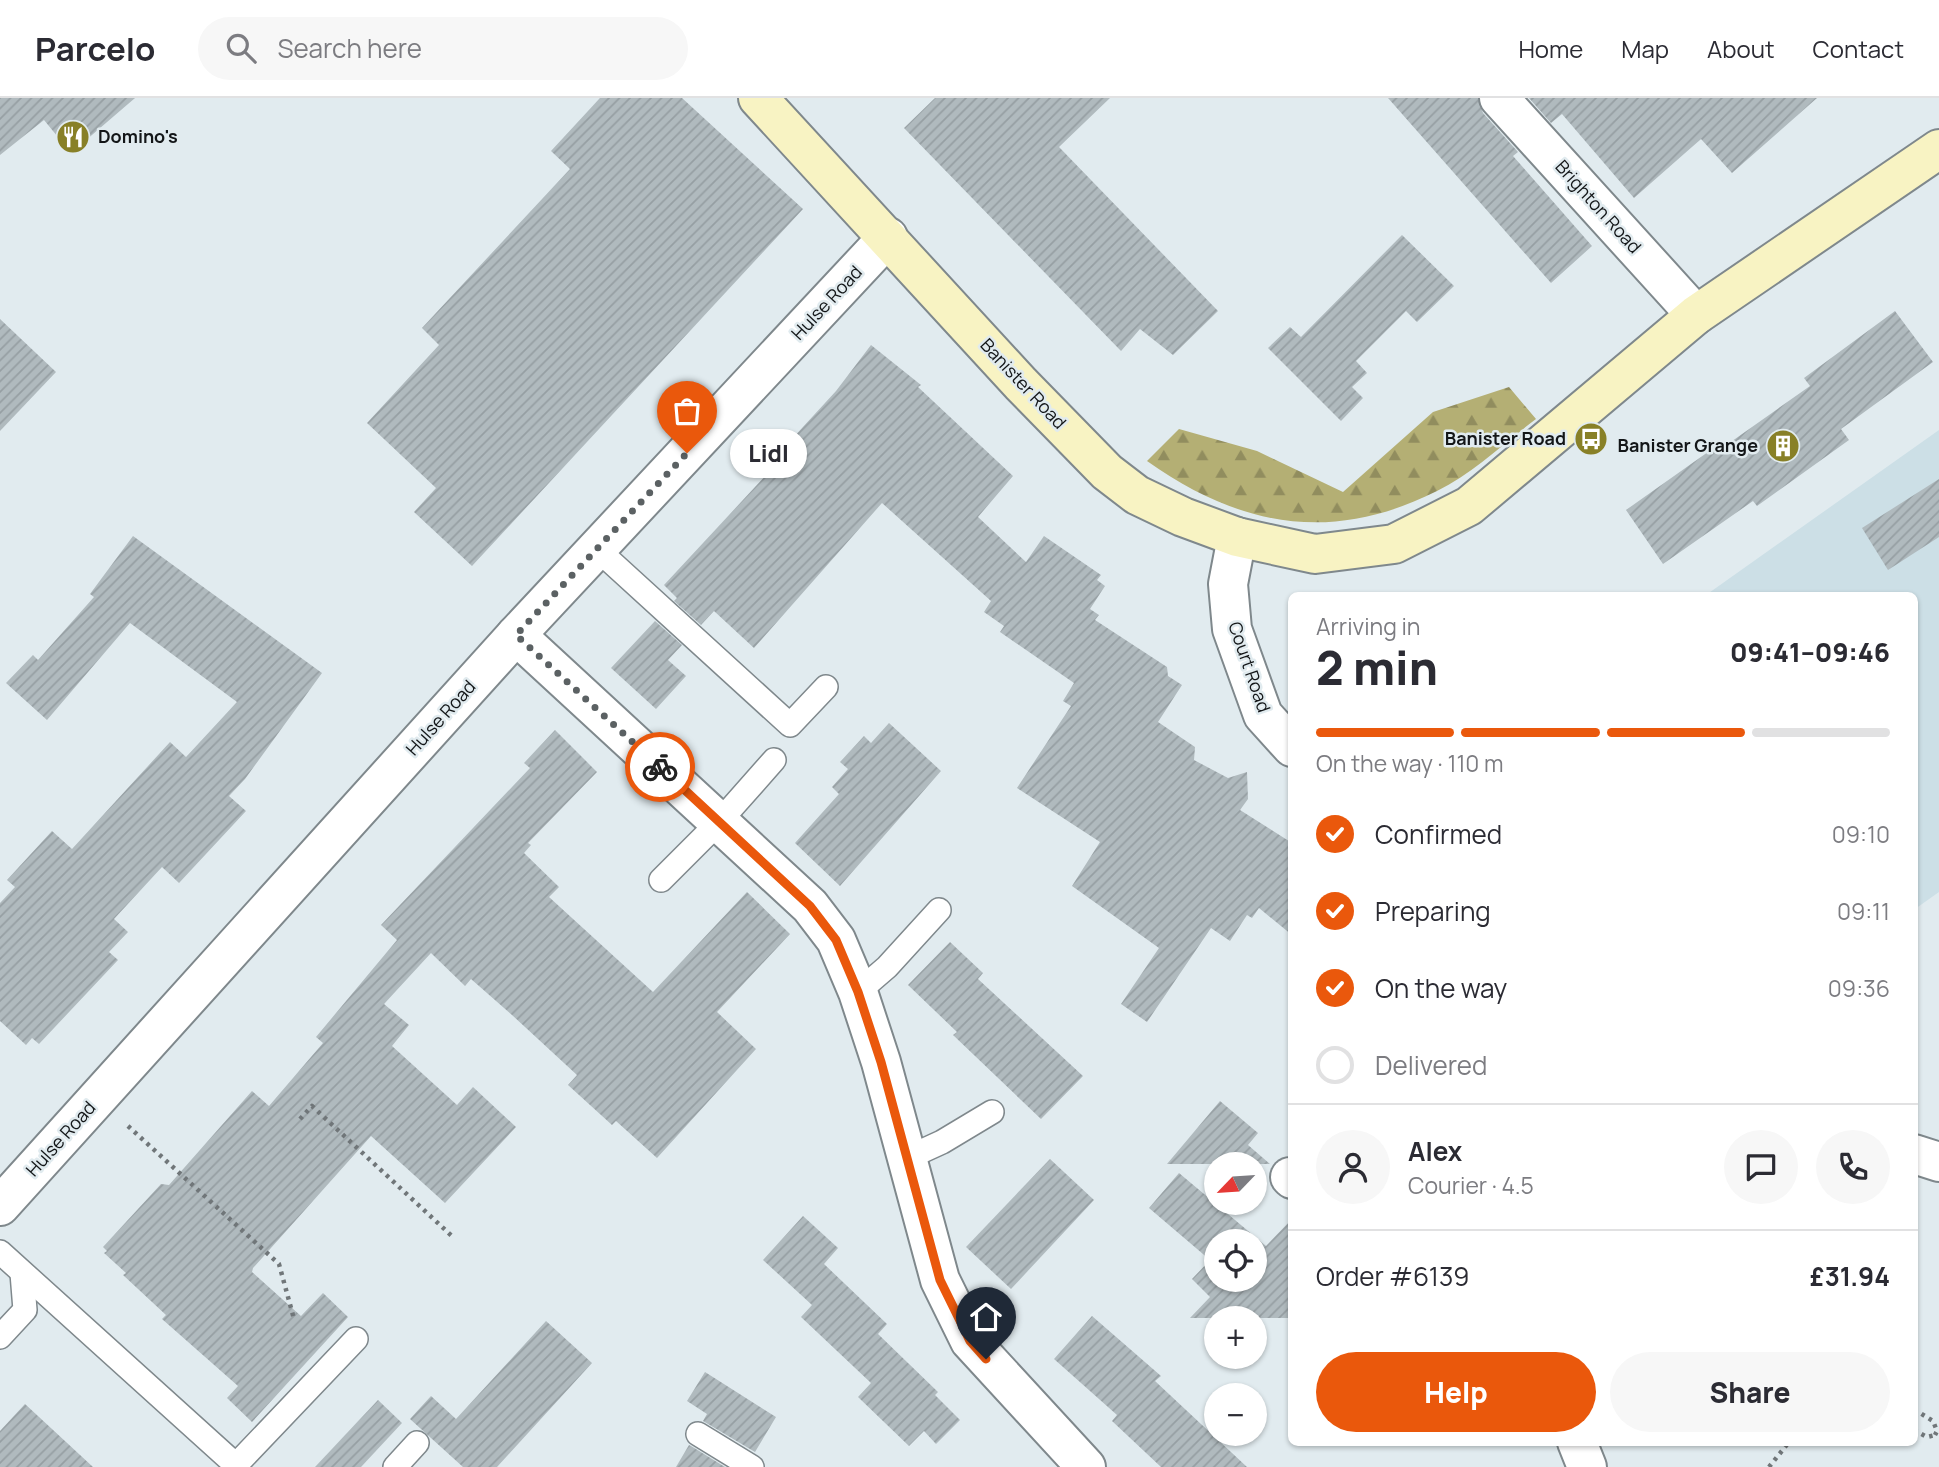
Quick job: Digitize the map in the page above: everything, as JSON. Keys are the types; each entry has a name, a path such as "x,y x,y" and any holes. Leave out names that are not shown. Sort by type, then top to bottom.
{"street":[{"name":"Banister Road","path":"758,98 1021,384 1107,472 1137,495 1183,517 1237,537 1315,554 1394,544 1469,506 1696,315 1939,149"},
{"name":"Brighton Road","path":"1499,98 1696,315"},
{"name":"Hulse Road","path":"0,1206 516,635 888,237"},
{"name":"Court Road","path":"1237,537 1228,584 1232,629 1263,715 1288,743"},
{"path":"516,635 810,906 836,940 858,992 940,1280 970,1341 1086,1467"},
{"path":"1918,1155 1939,1163"},
{"path":"1579,1446 1587,1467"}],"lane":[{"path":"597,549 790,725 825,687"},
{"path":"661,880 720,821 774,760"},
{"path":"858,992 887,967 939,910"},
{"path":"906,1158 943,1142 992,1112"},
{"path":"0,1252 237,1466 356,1339"},
{"path":"0,1337 26,1310 22,1273"},
{"path":"698,1434 752,1467"},
{"path":"395,1467 416,1443"}],"path":[{"path":"97,1098 279,1264 294,1318"},
{"path":"300,1119 312,1106 454,1238"},
{"path":"1918,1414 1933,1421 1937,1437 1927,1437 1918,1432"},
{"path":"1769,1467 1786,1446"}],"shaded area":[{"path":"1939,430 1939,892 1918,907 1918,592 1710,592"}],"green space":[{"path":"1509,387 1536,419 1450,484 1398,508 1360,518 1324,522 1288,521 1252,513 1217,501 1147,461 1179,429 1257,451 1343,492 1433,412"}],"building":[{"path":"0,98 135,98 71,153 44,120 0,155"},
{"path":"600,98 682,98 803,209 472,566 414,512 436,488 367,423 439,345 422,328 570,169 551,151"},
{"path":"935,98 1110,98 1059,147 1218,311 1173,355 1140,329 1121,351 904,128"},
{"path":"1388,98 1478,98 1483,113 1518,152 1513,156 1592,246 1551,283"},
{"path":"1529,98 1817,98 1732,173 1701,139 1634,198 1562,114 1551,123"},
{"path":"1402,235 1454,286 1417,322 1406,311 1356,361 1367,373 1352,387 1363,398 1341,421 1268,348 1290,327 1301,337"},
{"path":"1895,311 1933,362 1841,429 1849,440 1757,506 1753,501 1663,564 1626,510 1715,447 1718,451 1810,386 1804,378"},
{"path":"0,319 56,372 0,431"},
{"path":"871,345 921,385 918,387 1013,476 978,517 1026,562 1044,536 1101,575 1097,580 1105,586 1090,609 1099,615 1095,620 1167,667 1168,676 1182,685 1158,722 1195,747 1194,760 1228,778 1247,772 1248,799 1240,810 1288,840 1288,932 1259,908 1252,918 1247,915 1230,941 1211,928 1147,1022 1121,1004 1159,948 1072,886 1100,842 1017,788 1071,706 1063,701 1074,683 1000,632 1004,626 984,612 991,601 882,503 754,648 714,611 701,625 674,601 677,598 664,585 795,444 791,440 836,391"},
{"path":"1939,479 1939,537 1888,570 1862,528"},
{"path":"133,536 322,673 245,779 229,796 246,811 179,883 162,867 114,919 128,932 109,952 118,960 39,1044 32,1038 26,1045 0,1021 0,903 15,887 7,880 52,831 72,849 170,742 186,757 237,702 130,623 47,720 6,683 33,655 38,660 94,597 90,594"},
{"path":"655,621 682,645 668,660 686,676 656,709 611,668"},
{"path":"889,723 941,771 840,886 795,843 839,794 832,787 848,769 840,762 864,736 871,743"},
{"path":"555,730 597,772 528,843 531,845 524,853 559,887 549,897 653,992 747,892 790,934 717,1012 756,1049 657,1158 616,1121 612,1125 568,1085 577,1075 512,1015 471,979 465,986 431,953 384,1004 409,1025 392,1046 457,1105 473,1087 516,1127 445,1203 371,1136 253,1268 252,1272 301,1316 323,1293 348,1317 252,1422 227,1398 238,1386 162,1319 166,1315 123,1275 126,1273 104,1253 107,1251 103,1247 161,1184 169,1185 252,1091 269,1106 323,1043 316,1037 397,940 381,925 530,768 524,763"},
{"path":"950,942 983,973 978,979 1083,1076 1041,1119 953,1035 957,1032 908,985"},
{"path":"1220,1101 1258,1133 1248,1145 1256,1152 1204,1152 1204,1164 1167,1164"},
{"path":"1050,1159 1094,1200 1011,1289 966,1247"},
{"path":"1179,1173 1204,1194 1204,1215 1229,1215 1246,1229 1204,1229 1204,1255 1149,1208"},
{"path":"803,1216 838,1248 824,1264 887,1324 878,1334 938,1392 935,1395 960,1420 936,1444 924,1431 909,1446 858,1397 871,1383 801,1317 812,1305 763,1260"},
{"path":"1288,1223 1288,1318 1267,1318 1267,1306 1204,1306 1204,1318 1190,1318 1210,1297 1205,1292 1267,1292 1267,1245"},
{"path":"1204,1266 1204,1291 1192,1279"},
{"path":"1092,1316 1161,1376 1155,1381 1204,1427 1204,1446 1225,1446 1247,1467 1161,1467 1112,1421 1117,1415 1054,1359"},
{"path":"546,1321 592,1363 497,1467 463,1467 410,1419 431,1396 456,1419"},
{"path":"705,1372 776,1417 755,1452 703,1421 707,1414 687,1401"},
{"path":"378,1400 402,1423 361,1467 315,1467"},
{"path":"25,1404 93,1467 0,1467 0,1431"},
{"path":"689,1445 691,1446 725,1467 676,1467"}],"way so far":[{"path":"660,767 516,635 687,453"}],"place":[{"name":"Domino's","path":"73,137"},
{"name":"Banister Road","path":"1591,439"},
{"name":"Banister Grange","path":"1783,446"},
{"name":"Lidl","path":"687,453"}],"route":[{"path":"660,767 810,906 836,940 858,992 881,1062 940,1280 970,1341 986,1359"}]}
